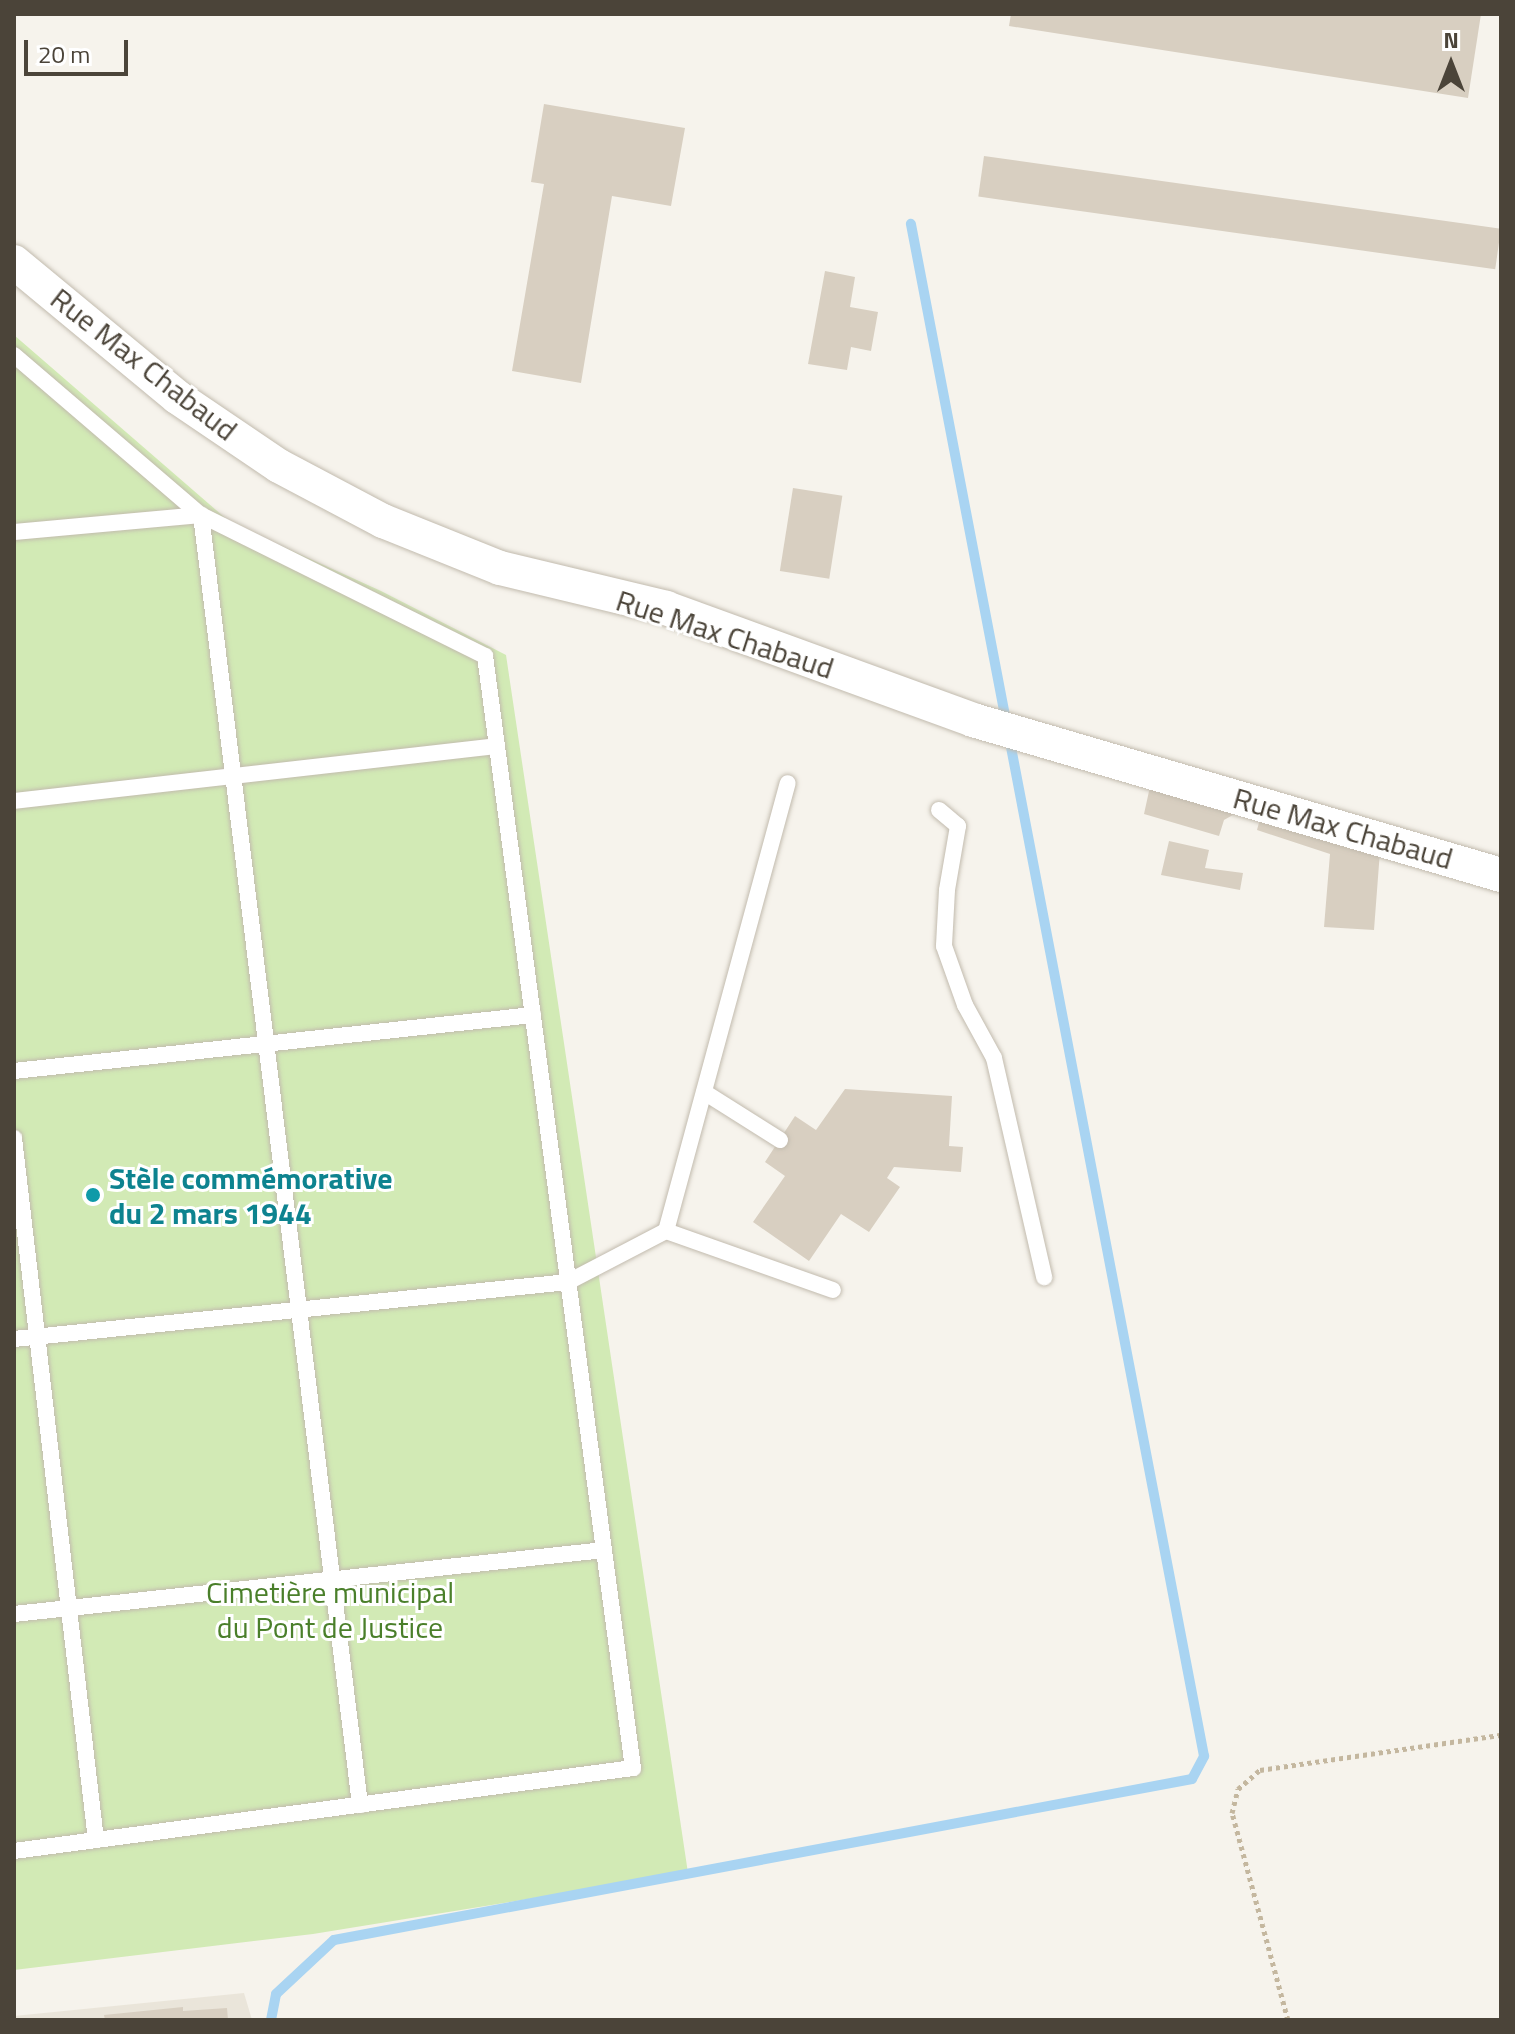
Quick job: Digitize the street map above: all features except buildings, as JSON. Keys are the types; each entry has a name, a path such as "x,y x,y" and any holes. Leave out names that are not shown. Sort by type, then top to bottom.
{"street":[{"name":"Rue Max Chabaud","path":"14,262 177,397 279,466 383,521 500,568 666,608 979,722 1501,875"}],"lane":[{"path":"14,355 201,515 485,656 633,1768 14,1851"},
{"path":"14,532 201,515"},
{"path":"201,515 360,1805"},
{"path":"14,801 497,746"},
{"path":"666,1231 788,783"},
{"path":"939,810 958,826 947,890 944,946 965,1005 994,1058 1044,1277"},
{"path":"14,1071 533,1015"},
{"path":"704,1092 780,1140"},
{"path":"14,1138 96,1840"},
{"path":"14,1339 568,1282 666,1231 833,1290"},
{"path":"14,1614 604,1550"}],"path":[{"path":"1288,2020 1232,1813 1238,1789 1260,1770 1501,1735"}],"shaded area":[{"path":"244,1993 252,2020 14,2020 14,2016"}],"green space":[{"name":"Cimetière municipal du Pont de Justice","path":"14,335 231,523 381,591 506,655 688,1873 313,1934 14,1970"}],"waterway":[{"path":"271,2020 276,1994 334,1940 1192,1779 1204,1756 911,224"}],"place":[{"name":"Stèle commémorative du 2 mars 1944","path":"93,1195"}]}
